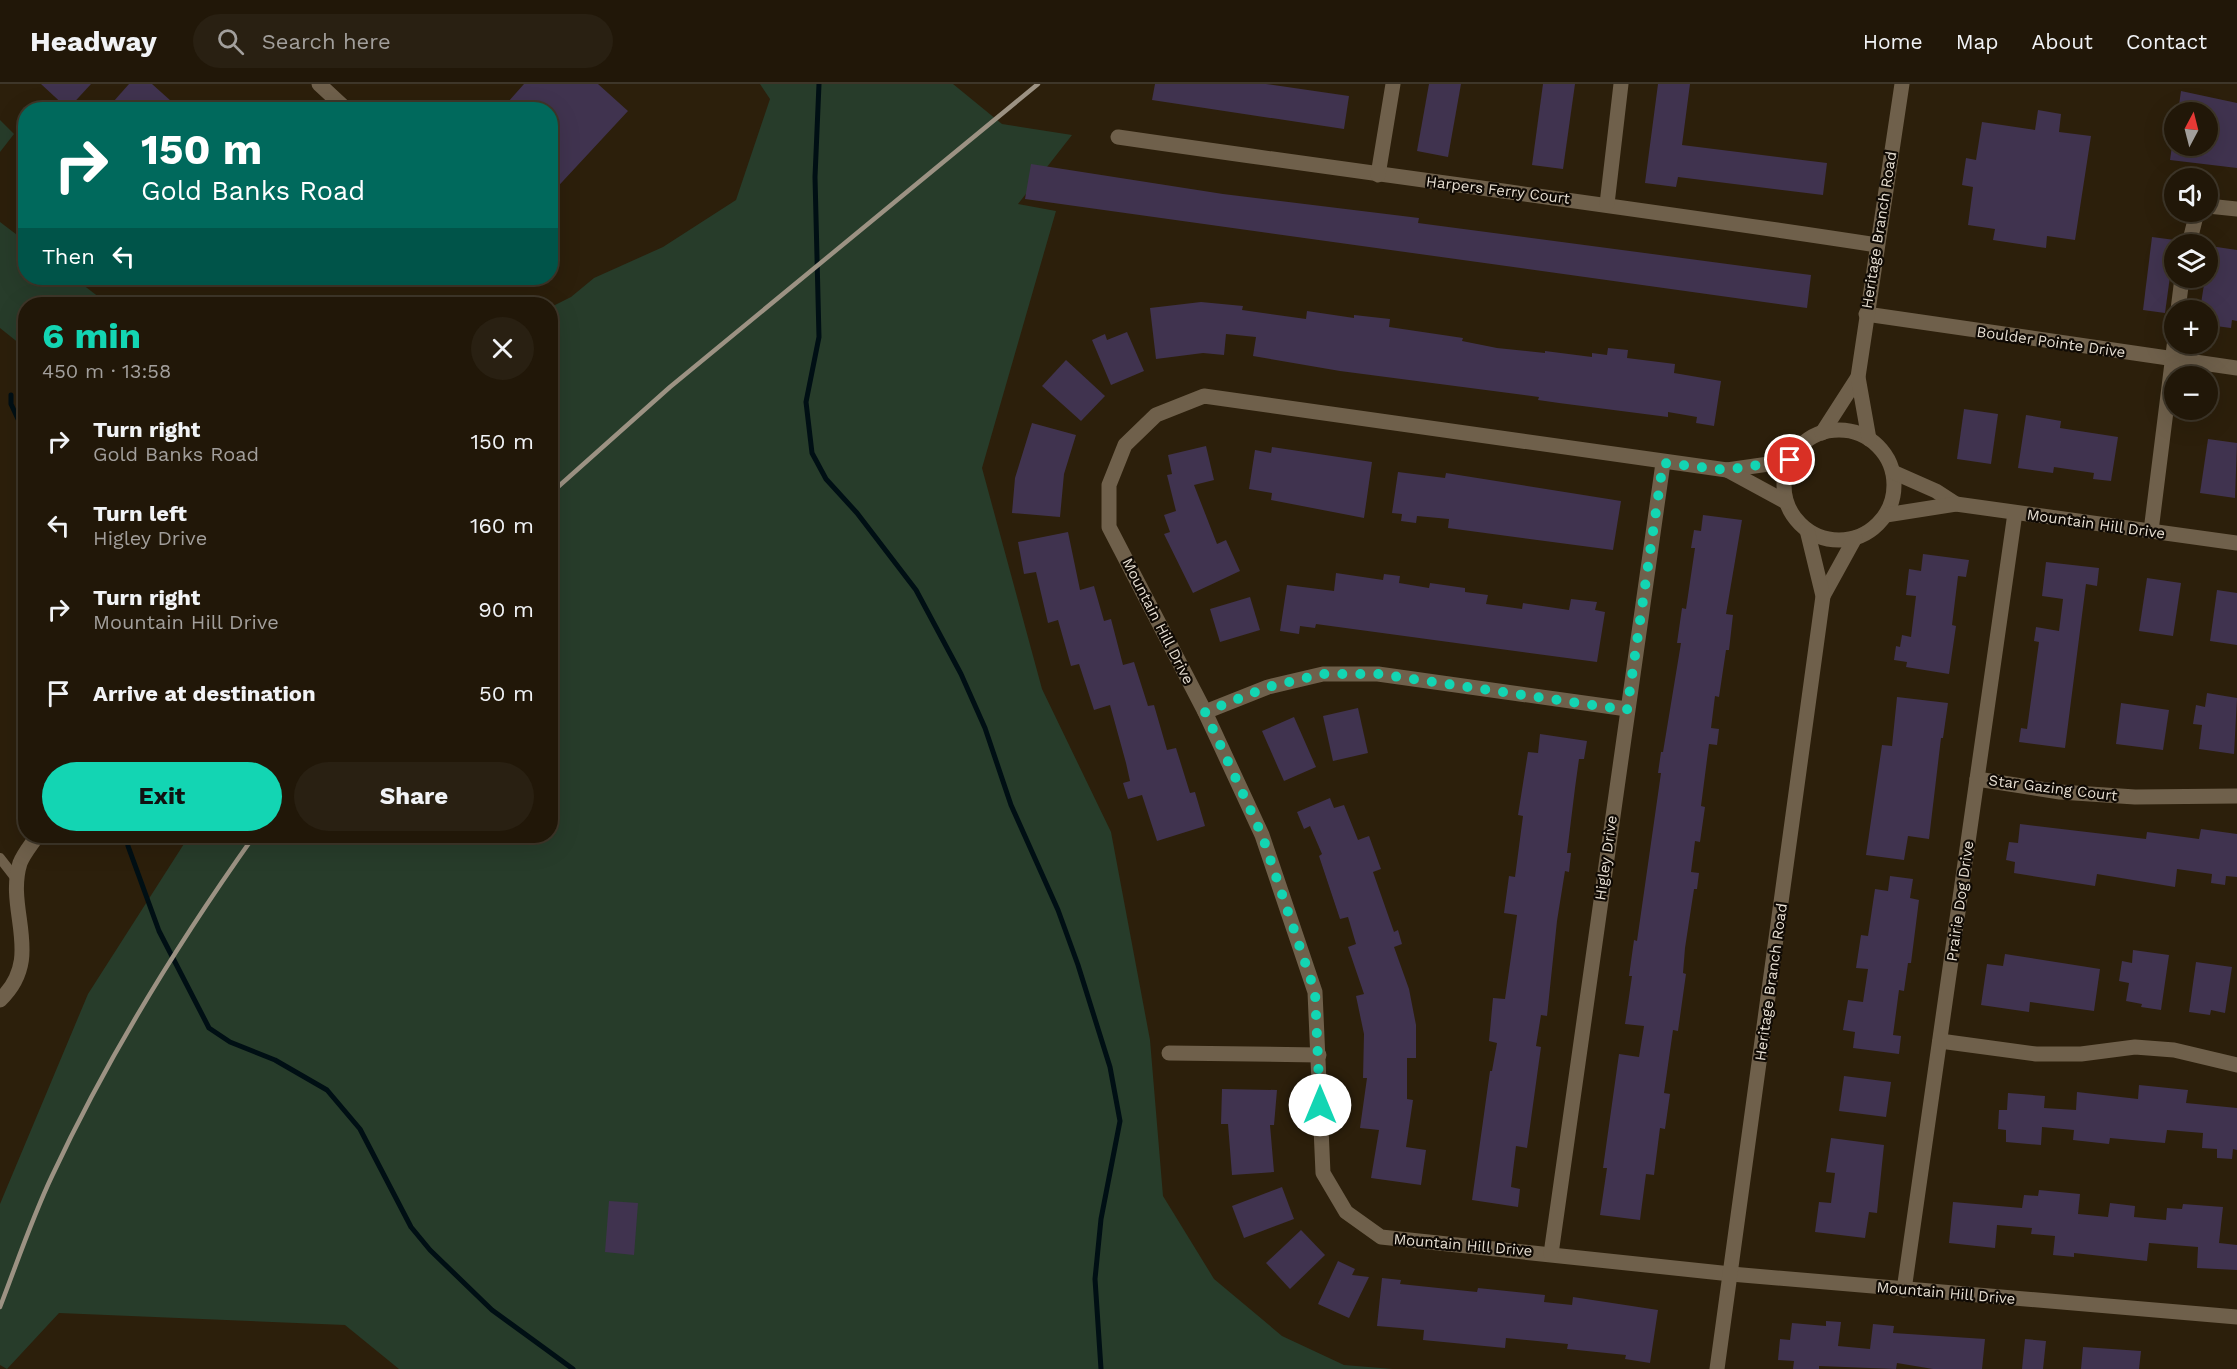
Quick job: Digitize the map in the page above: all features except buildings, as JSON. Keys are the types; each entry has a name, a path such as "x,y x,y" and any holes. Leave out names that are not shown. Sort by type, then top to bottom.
{"street":[{"path":"319,84 338,102"},
{"path":"1378,175 1393,84"},
{"path":"1608,204 1621,84"},
{"name":"Heritage Branch Road","path":"1869,439 1858,377 1902,84"},
{"name":"Harpers Ferry Court","path":"1118,137 1378,175 1608,204 1877,245"},
{"path":"2218,207 2237,209"},
{"name":"Boulder Pointe Drive","path":"1866,314 2237,368"},
{"path":"2151,531 2174,354"},
{"name":"Heritage Branch Road","path":"1822,433 1858,377"},
{"name":"Mountain Hill Drive","path":"1790,460 1726,470 1663,463 1204,396 1156,415 1125,445 1109,485 1109,527 1205,712 1262,835 1315,992 1319,1055 1319,1139 1323,1173 1346,1212 1381,1238 1904,1290 2237,1317"},
{"path":"1838,430 1869,439 1884,454 1893,472 1892,501 1886,515 1878,525 1855,538 1838,541 1822,538 1807,530 1794,518 1786,502 1785,474 1790,460 1803,444 1822,433 1838,430"},
{"name":"Higley Drive","path":"1551,1254 1663,463"},
{"name":"Mountain Hill Drive","path":"1726,470 1786,502"},
{"name":"Mountain Hill Drive","path":"1893,472 1936,491 1956,504"},
{"name":"Mountain Hill Drive","path":"1886,515 1956,504 2237,543"},
{"name":"Prairie Dog Drive","path":"1904,1290 2015,513"},
{"name":"Heritage Branch Road","path":"1807,530 1824,596"},
{"name":"Heritage Branch Road","path":"1717,1369 1824,596 1855,538"},
{"path":"1205,712 1268,687 1323,674 1378,674 1627,710"},
{"name":"Star Gazing Court","path":"1977,779 2060,792 2134,797 2193,794 2237,796"},
{"path":"0,1000 10,991 22,965 23,939 17,880 21,862 33,843"},
{"path":"1940,1041 2036,1054 2081,1054 2135,1047 2174,1050 2237,1065"},
{"path":"1169,1053 1319,1055"}],"lane":[{"path":"0,858 17,880"}],"green space":[{"path":"760,84 953,84 1002,124 1072,135 1018,204 1056,211 982,468 1042,689 1111,832 1150,1040 1163,1196 1214,1279 1282,1336 1344,1365 1393,1369 399,1369 345,1325 59,1313 7,1369 0,1365 0,1204 88,994 185,843 558,843 558,304 571,297 594,278 663,247 736,200 770,99"},
{"path":"0,120 14,134 0,152"},
{"path":"0,222 18,236 18,285 83,285 99,297 18,297 18,342 0,328"}],"waterway":[{"path":"819,84 815,177 819,337 806,402 812,453 826,479 857,513 916,590 961,674 985,728 1011,805 1058,910 1078,965 1110,1067 1120,1121 1101,1219 1095,1279 1101,1369"},
{"path":"11,395 11,404 18,419"},
{"path":"128,843 159,931 209,1028 230,1042 275,1060 327,1090 360,1129 411,1227 430,1250 492,1310 573,1369"}],"railway":[{"path":"558,487 670,387 1038,84"},
{"path":"0,1307 31,1224 96,1087 171,959 249,843"}],"route":[{"path":"1320,1105 1315,992 1262,835 1205,712 1268,687 1323,674 1378,674 1627,710 1663,463 1726,470 1746,465 1790,460"}]}
